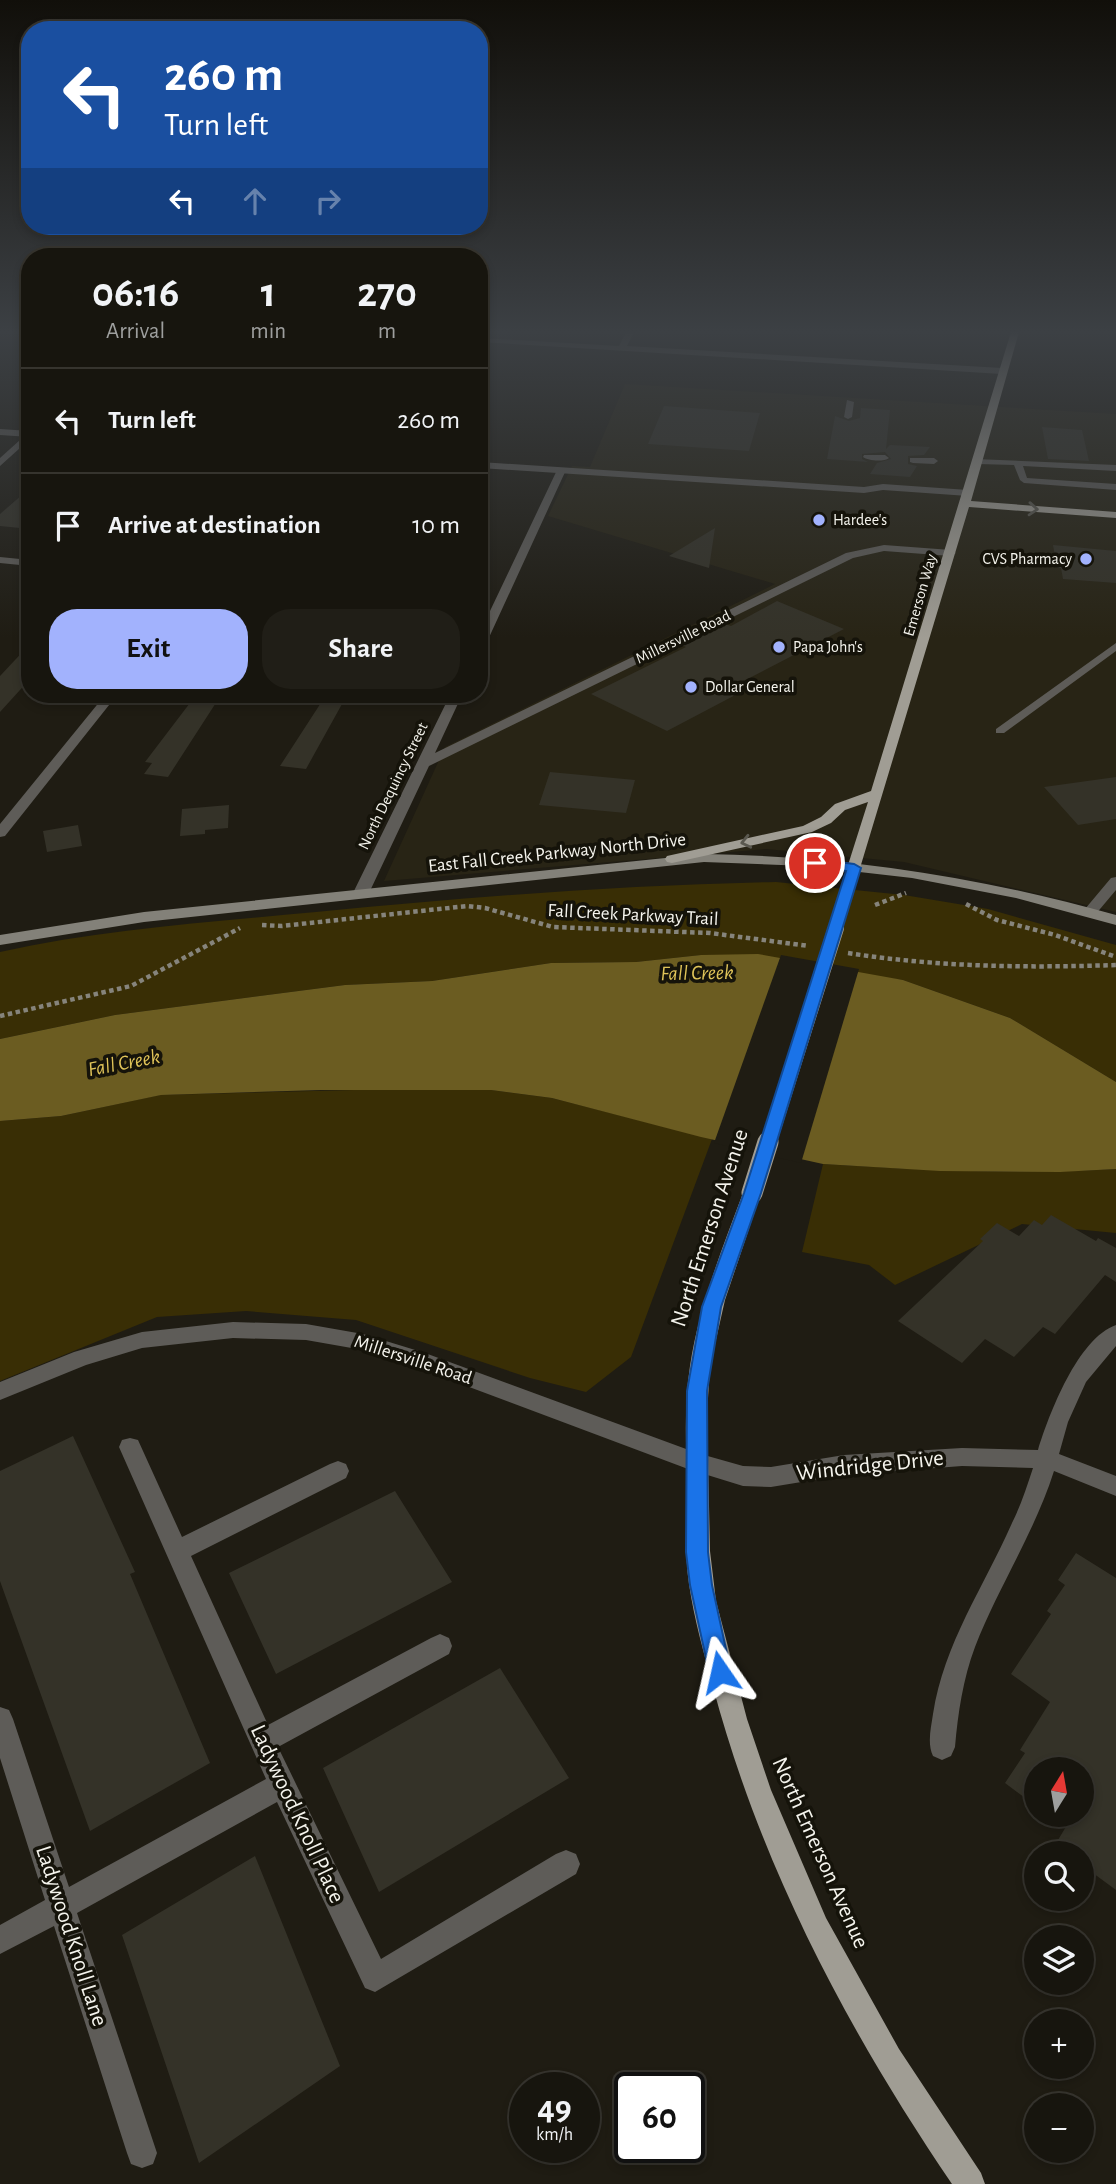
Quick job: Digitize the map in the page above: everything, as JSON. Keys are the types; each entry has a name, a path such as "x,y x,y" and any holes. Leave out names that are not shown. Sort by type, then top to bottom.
{"main road":[{"name":"Emerson Way","path":"854,868 985,434"},
{"path":"966,499 1116,504"},
{"path":"966,499 1116,515"},
{"path":"672,859 807,829 826,820 840,807 877,794"},
{"name":"East Fall Creek Parkway North Drive","path":"0,940 144,917 672,859 765,859 854,868 967,885 1116,920"},
{"name":"North Emerson Avenue","path":"854,868 752,1193 711,1307 695,1416 697,1552 701,1585 720,1672 767,1818 810,1915 853,1999 932,2129 970,2184"}],"street":[{"path":"0,463 21,443"},
{"path":"488,465 864,490 880,498 966,499"},
{"path":"488,627 561,470"},
{"name":"Millersville Road","path":"425,763 850,555 884,548 951,553"},
{"path":"0,560 21,562"},
{"path":"0,833 105,703"},
{"name":"North Dequincy Street","path":"361,893 452,703"},
{"name":"Millersville Road","path":"0,1391 81,1358 142,1340 233,1329 306,1332 363,1342 418,1359 696,1462"},
{"path":"942,1747 950,1689 968,1634 1024,1523 1060,1415 1079,1373 1116,1333"},
{"name":"Ladywood Knoll Place","path":"130,1447 262,1742 375,1978 566,1864"},
{"name":"Windridge Drive","path":"696,1462 744,1476 762,1477 844,1465 947,1458 1023,1457 1046,1460 1116,1486"},
{"path":"177,1550 338,1471"},
{"path":"262,1742 440,1646"},
{"name":"Ladywood Knoll Lane","path":"0,1719 142,2153"},
{"path":"0,1940 282,1785"}],"lane":[{"path":"870,463 885,458"},
{"path":"978,461 1116,468"},
{"path":"1017,463 1024,480 1116,487"},
{"path":"914,464 931,465"},
{"path":"1000,732 1116,646"},
{"path":"1090,912 1116,881"}],"path":[{"path":"874,905 902,893 911,893"},
{"path":"961,902 998,919 1055,935 1116,957"},
{"name":"Fall Creek Parkway Trail","path":"257,925 282,926 467,906 485,908 553,927 710,933 811,946"},
{"path":"0,1016 131,986 236,928 247,926"},
{"path":"836,951 956,967 1048,968 1116,965"}],"shaded area":[{"path":"604,434 1116,434 1116,912 904,862 766,849 384,881 445,747 775,584 548,516 572,466 590,467"},
{"path":"776,882 904,895 988,909 1116,945 1116,1082 1010,1018 903,980 701,955 636,962 551,963 432,981 345,985 115,1015 0,1039 0,952 39,944 157,927 431,901 546,892"},
{"path":"432,1088 491,1090 552,1098 712,1139 631,1357 586,1392 530,1378 356,1320 246,1311 157,1317 0,1381 0,1121 61,1116 160,1095"},
{"path":"823,1164 1006,1172 1116,1169 1116,1233 1022,1224 895,1285 869,1265 802,1252"}],"water":[{"name":"Fall Creek","path":"758,954 903,980 1010,1018 1116,1082 1116,1169 1060,1172 940,1171 823,1164 701,1137 552,1098 491,1090 321,1090 161,1095 61,1116 0,1121 0,1039 115,1015 345,985 432,981 551,963 636,962 701,955"}],"pier":[{"path":"781,955 859,969 801,1163 714,1143"}],"building":[{"path":"652,434 754,434 749,451 648,444"},
{"path":"832,434 888,434 886,449 890,445 930,447 924,455 908,456 908,464 917,466 910,477 870,474 877,463 891,459 885,452 862,454 862,459 868,462 827,459"},
{"path":"1043,434 1083,434 1089,461 1048,459"},
{"path":"21,496 21,528 0,526 0,514"},
{"path":"715,528 709,568 669,556"},
{"name":"CVS Pharmacy","path":"1053,545 1116,551 1116,583 1063,579 1061,568 1057,568"},
{"path":"777,601 844,629 734,686 743,691 667,731 591,694 686,647 682,645 725,624 731,626"},
{"path":"21,654 21,689 0,712 0,676"},
{"path":"190,703 216,703 168,777 144,774 152,763 145,762"},
{"path":"321,703 343,703 306,769 280,766"},
{"path":"550,772 635,780 626,813 539,805"},
{"path":"1116,777 1116,819 1078,825 1044,787"},
{"path":"229,805 228,828 205,830 205,834 180,836 182,809"},
{"path":"78,825 82,846 47,852 43,831"},
{"path":"1051,1215 1096,1241 1098,1238 1116,1248 1116,1282 1105,1275 1055,1334 1043,1327 1014,1357 985,1339 962,1363 898,1321 983,1241 980,1239 997,1223 1019,1236 1034,1220 1042,1225"},
{"path":"73,1436 135,1572 130,1574 210,1763 90,1831 0,1581 0,1471"},
{"path":"395,1491 452,1582 276,1674 229,1573"},
{"path":"1076,1553 1116,1578 1116,1890 1094,1874 1094,1841 1057,1841 1066,1827 1094,1827 1094,1757 1024,1757 1024,1797 1005,1783 1025,1753 1020,1750 1050,1702 1011,1674 1051,1614 1047,1611 1065,1585 1058,1580"},
{"path":"500,1668 569,1778 379,1892 323,1768"},
{"path":"255,1856 340,2066 199,2163 122,1935"}],"place":[{"name":"Hardee's","path":"819,520"},
{"name":"CVS Pharmacy","path":"1086,559"},
{"name":"Papa John's","path":"779,647"},
{"name":"Dollar General","path":"691,687"}],"route":[{"path":"720,1672 701,1585 697,1552 697,1391 711,1307 752,1193 854,868 815,863"}]}
